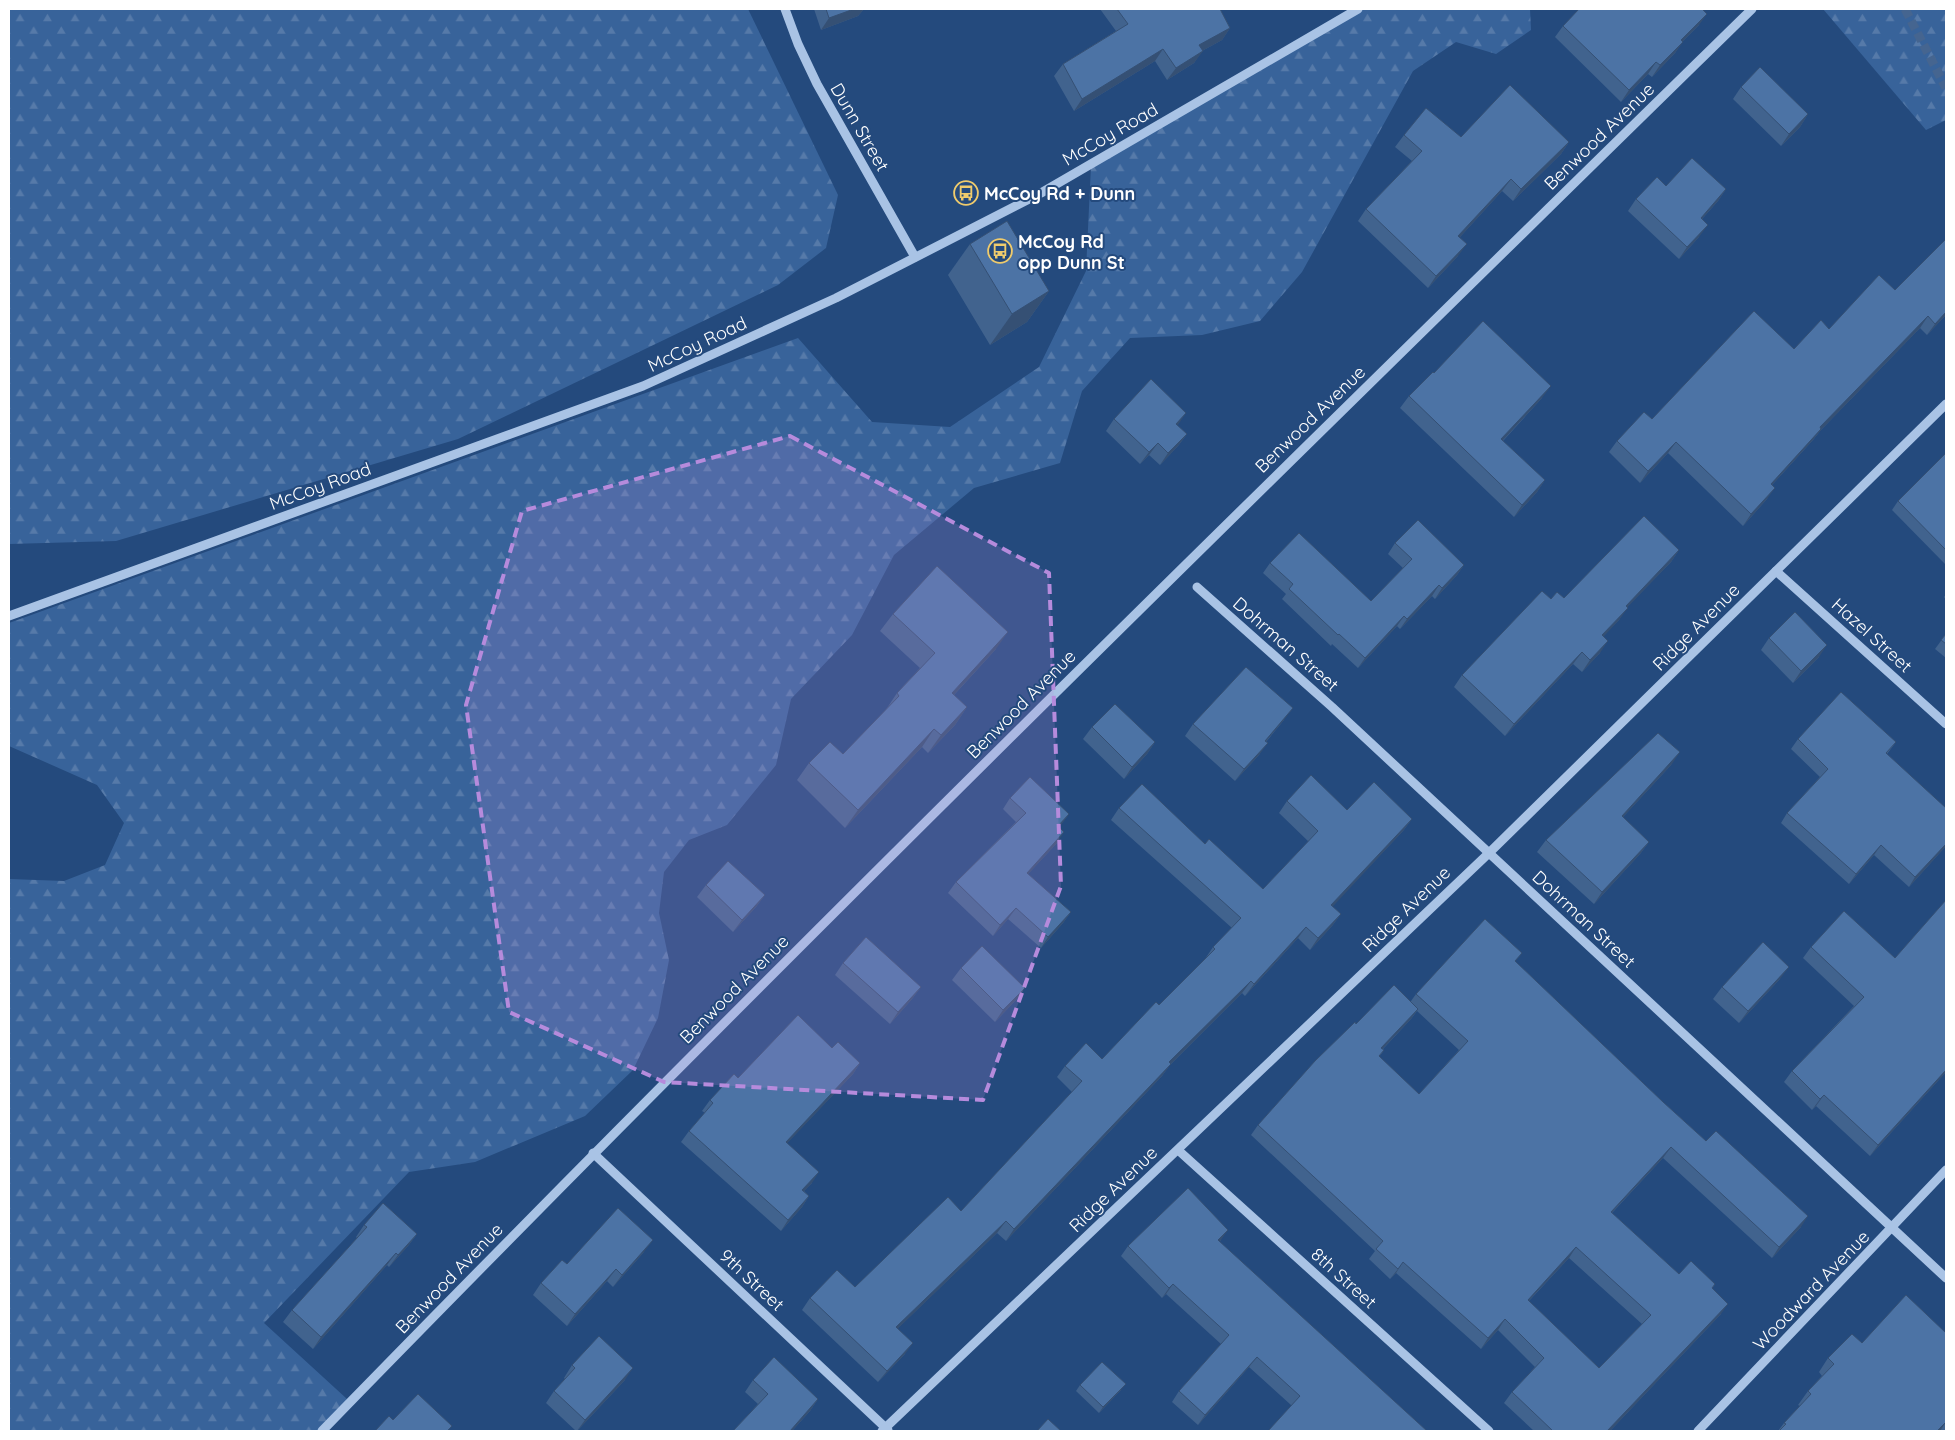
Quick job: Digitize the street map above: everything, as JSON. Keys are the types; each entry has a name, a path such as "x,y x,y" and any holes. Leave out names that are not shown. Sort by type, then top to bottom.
{"street":[{"name":"Dunn Street","path":"785,9 798,44 817,84 916,257"},
{"name":"McCoy Road","path":"9,616 643,386 836,298 1041,193 1358,9"},
{"name":"Benwood Avenue","path":"322,1431 593,1153 1168,581 1752,9"},
{"name":"Ridge Avenue","path":"885,1430 1489,853 1946,404"},
{"name":"Hazel Street","path":"1776,570 1946,724"},
{"name":"Dohrman Street","path":"1197,587 1332,707 1946,1278"},
{"name":"8th Street","path":"1178,1150 1489,1431"},
{"name":"9th Street","path":"593,1153 885,1430"},
{"name":"Woodward Avenue","path":"1698,1431 1946,1170"}],"highlighted area":[{"path":"790,436 1049,573 1061,886 983,1100 664,1082 509,1012 466,705 522,511"}],"green space":[{"path":"9,9 748,9 838,195 826,248 778,285 458,439 116,541 9,544"},
{"path":"1362,9 1530,9 1531,30 1496,54 1456,42 1413,71 1302,272 1260,321 1202,335 1130,338 1082,391 1060,463 974,488 894,555 852,635 791,699 776,765 727,825 689,840 664,872 659,913 669,960 658,1018 633,1070 585,1116 475,1162 409,1172 264,1323 347,1399 327,1431 9,1431 9,879 64,881 105,865 124,823 97,785 9,746 9,623 798,338 872,422 950,427 1039,367 1086,271 1091,166"},
{"path":"1823,9 1946,9 1946,120 1926,130"}],"building":[{"path":"826,9 854,9 829,18"},
{"path":"1117,9 1220,9 1230,28 1199,45 1203,51 1176,68 1163,49 1082,99 1063,64 1128,24"},
{"path":"1579,9 1702,9 1707,14 1660,65 1656,62 1629,90 1563,26"},
{"path":"1760,67 1808,114 1789,134 1741,87"},
{"path":"1510,85 1569,142 1521,189 1511,179 1458,236 1467,244 1436,276 1366,209 1422,151 1404,135 1426,108 1461,137"},
{"path":"1692,158 1726,189 1701,218 1708,225 1687,247 1636,199 1657,177 1666,186"},
{"path":"1007,221 1049,291 1012,314 970,244"},
{"path":"1946,239 1946,312 1935,324 1928,316 1820,427 1821,429 1771,484 1775,488 1751,514 1676,442 1648,471 1617,441 1644,412 1652,419 1754,311 1794,349 1821,320 1829,329 1879,275 1895,290"},
{"path":"1483,321 1551,386 1501,439 1545,480 1522,505 1409,396 1434,373"},
{"path":"1151,379 1186,413 1176,424 1187,434 1168,453 1158,443 1149,452 1114,419"},
{"path":"1946,453 1946,550 1898,501"},
{"path":"1644,516 1679,550 1626,606 1628,608 1602,635 1608,641 1590,660 1582,652 1514,724 1462,675 1542,591 1551,599 1557,592 1564,598"},
{"path":"1418,520 1464,565 1442,588 1439,585 1407,619 1404,616 1365,658 1289,589 1293,584 1270,563 1299,533 1371,601 1412,559 1395,543"},
{"path":"937,566 1008,632 952,693 967,707 941,735 934,729 858,810 809,763 830,742 843,754 899,696 897,693 935,653 893,614"},
{"path":"1795,612 1827,645 1801,671 1769,638"},
{"path":"1946,634 1946,644 1941,640"},
{"path":"1246,667 1293,708 1265,741 1268,743 1244,769 1193,724"},
{"path":"1841,692 1896,742 1886,753 1946,808 1946,844 1915,877 1881,845 1856,874 1787,813 1828,769 1798,739"},
{"path":"1115,704 1155,742 1132,767 1092,727"},
{"path":"1658,733 1680,752 1622,816 1649,842 1602,892 1546,840"},
{"path":"1311,775 1347,810 1374,782 1412,819 1331,905 1341,914 1318,938 1306,927 1254,984 1251,981 1169,1062 1171,1064 1014,1229 1006,1221 896,1327 913,1343 887,1371 810,1298 837,1270 855,1287 948,1197 961,1211 1082,1081 1065,1066 1086,1043 1102,1059 1156,1002 1159,1005 1215,949 1213,947 1241,918 1119,808 1142,784 1205,844 1209,839 1263,889 1318,831 1287,801"},
{"path":"1030,777 1069,814 1058,826 1064,832 1027,873 1071,912 1048,937 1016,908 1000,925 956,882 1026,813 1010,798"},
{"path":"728,861 765,895 742,920 706,885"},
{"path":"1946,900 1946,1070 1878,1145 1824,1095 1820,1099 1792,1071 1864,997 1811,947 1844,911 1895,958"},
{"path":"1485,919 1522,953 1515,961 1663,1102 1706,1141 1716,1131 1808,1216 1779,1247 1671,1147 1611,1212 1679,1274 1691,1261 1715,1284 1712,1288 1728,1304 1607,1431 1553,1431 1512,1392 1544,1358 1505,1319 1488,1338 1403,1262 1398,1269 1376,1249 1383,1241 1258,1125 1315,1061 1355,1022 1356,1024 1394,985 1418,1009 1381,1048 1384,1050 1379,1056 1419,1094 1468,1041 1416,994","holes":["1576,1247 1651,1315 1599,1368 1528,1300"]},
{"path":"866,937 921,987 898,1012 843,963"},
{"path":"1763,942 1789,967 1748,1011 1722,987"},
{"path":"982,946 1025,988 1003,1010 961,968"},
{"path":"798,1015 832,1048 838,1042 860,1063 786,1142 819,1172 802,1190 809,1196 788,1220 689,1131 713,1103 710,1100 734,1074 738,1078"},
{"path":"1188,1188 1228,1230 1218,1240 1427,1431 1268,1431 1300,1396 1257,1357 1205,1415 1179,1391 1229,1335 1173,1284 1169,1288 1128,1246"},
{"path":"383,1203 417,1234 398,1255 396,1253 321,1337 292,1310 367,1227 364,1225"},
{"path":"618,1208 653,1240 622,1275 616,1269 575,1314 541,1283 562,1260 567,1264"},
{"path":"1906,1295 1946,1333 1946,1422 1937,1431 1779,1431 1811,1394 1808,1391 1834,1364 1828,1358 1852,1334 1862,1343"},
{"path":"599,1336 633,1368 585,1420 554,1391 575,1368 572,1365"},
{"path":"774,1357 818,1399 790,1431 733,1431 768,1394 753,1380"},
{"path":"1102,1362 1126,1384 1103,1407 1080,1385"},
{"path":"418,1394 452,1426 447,1431 375,1431 389,1416 393,1420"},
{"path":"1048,1419 1061,1431 1037,1431"}],"tunnel":[{"path":"1905,9 1946,88"}],"place":[{"name":"McCoy Rd + Dunn","path":"966,193"},
{"name":"McCoy Rd opp Dunn St","path":"1000,251"}]}
